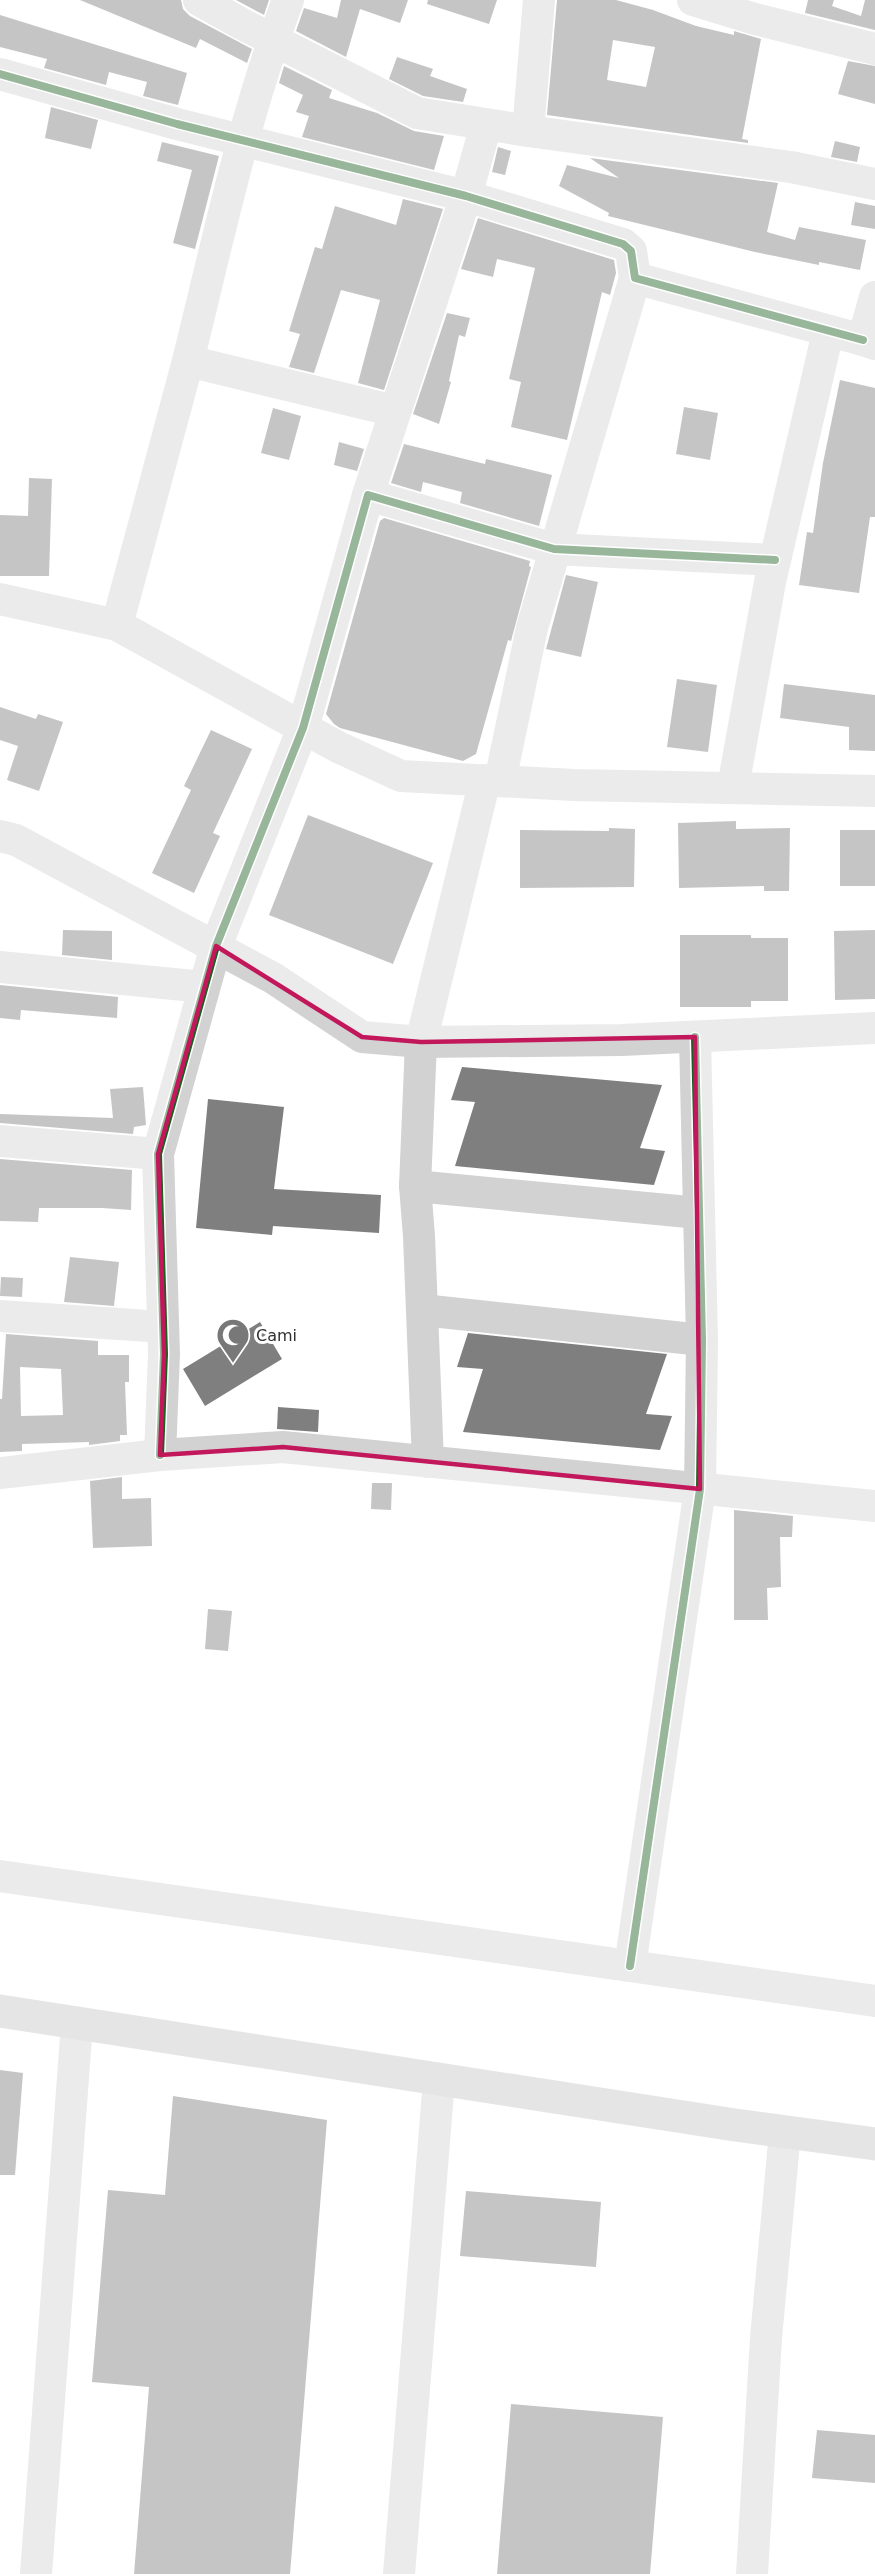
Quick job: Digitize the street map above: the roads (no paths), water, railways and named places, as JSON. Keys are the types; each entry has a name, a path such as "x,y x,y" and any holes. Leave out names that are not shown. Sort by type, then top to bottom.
{"main road":[{"path":"0,2011 438,2080 875,2144"}],"street":[{"path":"199,0 417,113 528,131 768,164 875,184"},
{"path":"117,625 188,361 243,140 273,40 288,0"},
{"path":"528,131 539,0"},
{"path":"693,0 755,19 875,49"},
{"path":"0,74 243,140 466,196 623,244 631,252 635,279 554,549 421,1042 415,1186 428,1462"},
{"path":"160,1455 163,1327 158,1154 216,946 303,728 368,495 466,196 486,124"},
{"path":"635,279 869,342 875,297"},
{"path":"733,788 775,560 828,332"},
{"path":"188,361 395,411"},
{"path":"368,495 554,549 775,560"},
{"path":"0,599 117,625 338,747 402,776 574,785 875,791"},
{"path":"0,836 16,840 216,946 273,978 362,1037 421,1042 622,1040 875,1028"},
{"path":"0,967 204,987"},
{"path":"630,1965 700,1489 702,1340 696,1037"},
{"path":"0,1141 158,1154"},
{"path":"415,1186 699,1213"},
{"path":"422,1310 702,1340"},
{"path":"0,1316 163,1327"},
{"path":"0,1473 160,1455 283,1447 875,1506"},
{"path":"0,1876 875,2001"},
{"path":"36,2574 77,2024"},
{"path":"399,2574 438,2080"},
{"path":"752,2574 766,2338 786,2132"}],"place":[{"name":"Cami","path":"233,1364"}]}
